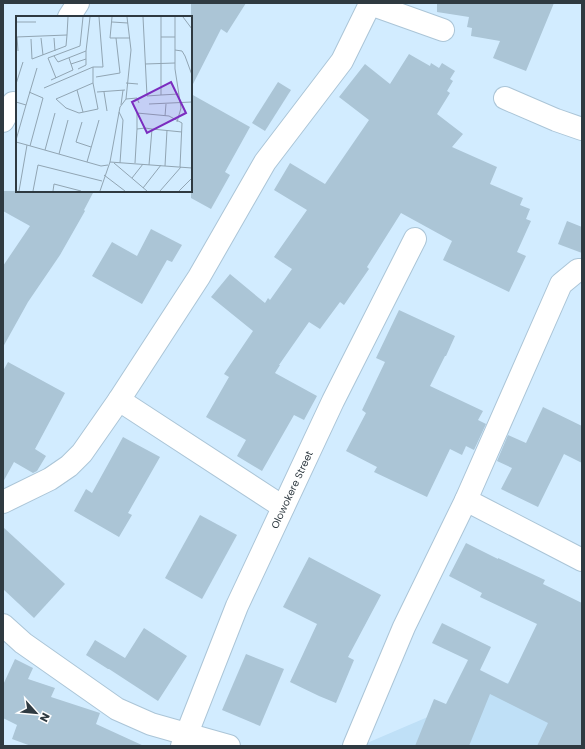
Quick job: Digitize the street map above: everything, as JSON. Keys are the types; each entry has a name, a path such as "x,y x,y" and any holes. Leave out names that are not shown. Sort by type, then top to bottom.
{"street":[{"path":"70,16 78,3"},
{"path":"3,502 50,479 69,466 82,453 119,400 199,277 265,162 342,61 370,3 443,30"},
{"path":"505,98 556,120 582,129"},
{"name":"Olowokere Street","path":"184,740 237,606 333,401 415,239"},
{"path":"354,746 404,627 466,500 561,284 578,270 582,270"},
{"path":"119,400 283,507"},
{"path":"466,500 582,560"},
{"path":"3,625 23,643 117,709 184,740 229,746"}],"shaded area":[{"path":"582,651 582,746 360,746"}],"building":[{"path":"191,3 246,3 227,33 221,29 192,86 192,16"},
{"path":"437,3 554,3 526,71 493,58 500,41 471,36 472,28 467,27 469,17 437,12"},
{"path":"409,54 430,66 431,63 439,68 442,63 455,71 450,79 453,81 447,91 450,93 437,114 463,134 452,147 497,167 490,184 523,198 520,205 530,209 526,219 531,221 517,252 526,256 509,292 443,260 452,241 401,213 367,267 369,269 344,305 340,302 320,329 309,322 279,365 275,373 317,396 304,420 294,415 262,471 237,456 246,440 206,417 229,377 224,374 253,331 211,297 230,274 265,303 268,298 270,300 292,269 274,257 307,210 274,190 290,163 325,184 369,120 339,97 365,64 390,84"},
{"path":"278,82 291,90 265,131 252,123"},
{"path":"192,95 250,127 225,172 230,175 211,209 191,198"},
{"path":"3,191 93,192 84,210 85,211 60,255 28,302 3,347 3,266 30,226 3,211"},
{"path":"567,221 582,227 582,253 558,244"},
{"path":"151,229 182,245 172,262 167,260 142,304 92,276 112,242 137,256"},
{"path":"399,310 455,336 430,386 483,411 478,420 486,424 474,450 466,446 462,455 450,449 427,497 374,472 377,467 346,451 366,413 362,410 385,362 376,358"},
{"path":"8,362 65,393 35,449 46,456 37,471 33,473 14,462 3,482 3,371"},
{"path":"543,407 582,426 582,463 564,454 538,507 501,489 512,468 497,461 508,435 526,443"},
{"path":"123,437 160,457 128,513 132,515 119,537 74,511 86,489 92,493"},
{"path":"200,515 237,535 202,599 165,578"},
{"path":"3,527 65,584 34,618 3,589"},
{"path":"466,543 545,580 543,584 582,603 582,746 537,746 548,723 490,694 469,746 415,746 434,699 446,704 468,660 432,643 442,623 491,647 480,670 508,684 537,624 480,597 482,593 449,576"},
{"path":"309,557 381,595 348,657 354,660 336,703 290,682 317,624 283,607"},
{"path":"144,628 187,656 158,701 86,655 95,640 125,658"},
{"path":"246,654 284,669 260,726 222,710"},
{"path":"15,659 33,668 28,679 55,688 51,697 100,713 96,724 144,746 31,746 12,739 17,725 3,718 3,685"}]}
